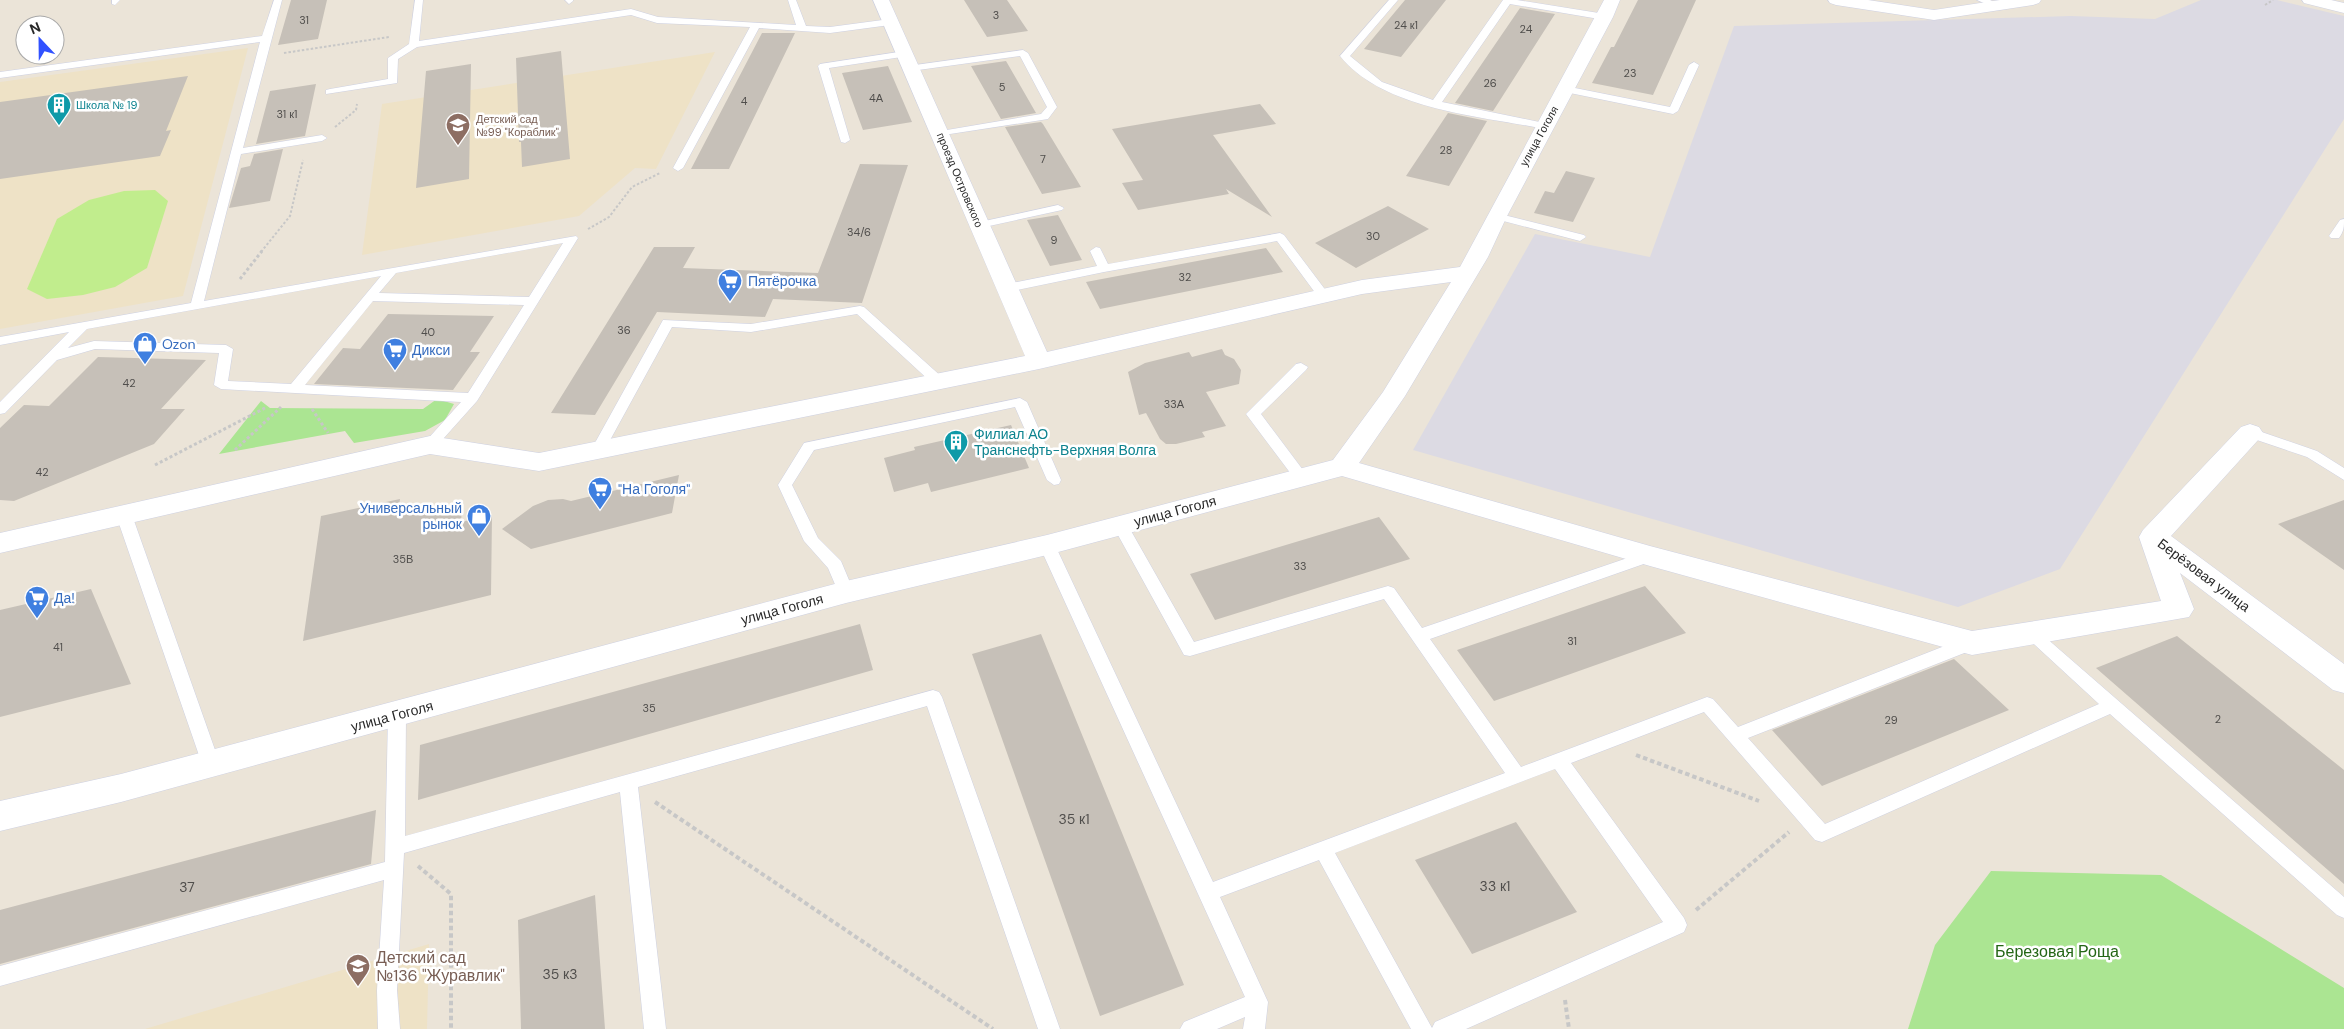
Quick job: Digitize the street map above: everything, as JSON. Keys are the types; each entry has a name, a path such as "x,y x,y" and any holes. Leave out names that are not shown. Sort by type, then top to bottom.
{"street":[{"name":"проезд Островского","path":"881,0 1039,361"},
{"path":"1836,0 1934,15 1987,2 2033,0"},
{"path":"2310,0 2344,8"},
{"name":"улица Гоголя","path":"0,816 397,715 846,592 1047,545 1342,467 1393,396 1467,273 1608,9"},
{"path":"0,543 430,445 539,462 1039,361 1322,295 1362,287 1467,273"},
{"name":"Берёзовая улица","path":"2250,433 2153,537 2344,681"},
{"path":"1342,467 1650,556 1972,643 2178,609 2153,537"}],"lane":[{"path":"196,306 261,56 278,0"},
{"path":"414,45 419,0"},
{"path":"792,0 802,28"},
{"path":"1394,0 1346,56 1365,76 1384,87 1436,103 1545,126"},
{"path":"1436,103 1508,0 1608,9"},
{"path":"330,92 393,81 393,58 414,45 631,12 657,20 830,30 890,22"},
{"path":"678,168 756,25"},
{"path":"0,74 266,38"},
{"path":"845,140 823,66 1023,54 1052,107 1044,117 941,134"},
{"path":"1565,89 1673,111 1694,65"},
{"path":"236,152 322,138"},
{"path":"980,225 1058,208"},
{"path":"1496,216 1580,237"},
{"path":"2335,236 2344,222"},
{"path":"1007,288 1104,268 1280,237 1322,295"},
{"path":"0,342 572,238"},
{"path":"430,445 472,398 572,238"},
{"path":"1096,251 1104,268"},
{"path":"296,390 392,270"},
{"path":"371,297 534,301"},
{"path":"598,450 668,323 751,328 860,310 938,381"},
{"path":"0,410 82,327"},
{"path":"53,357 94,345 226,349 221,385 472,398"},
{"path":"1301,367 1252,414 1302,478"},
{"path":"846,592 835,565 812,541 785,485 809,446 1020,402 1054,480"},
{"path":"2250,433 2312,454 2344,475"},
{"path":"124,515 210,764"},
{"path":"1122,526 1190,650 1388,592 1517,776"},
{"path":"1047,545 1258,1002 1254,1029"},
{"path":"1419,636 1650,556"},
{"path":"2031,634 2344,909"},
{"path":"1735,736 1972,643"},
{"path":"395,846 934,697 1049,1029"},
{"path":"1208,893 1707,704 1822,834 2113,706"},
{"path":"389,1029 387,990 395,846 397,715"},
{"path":"1442,1029 1678,925 1558,760"},
{"path":"628,783 655,1029"},
{"path":"1323,849 1422,1029"},
{"path":"0,976 394,868"},
{"path":"1191,1029 1258,1002"}],"path":[{"path":"2265,5 2273,0"},
{"path":"261,56 415,33"},
{"path":"222,301 290,216 304,155 356,110 360,87"},
{"path":"572,238 609,217 632,187 658,174 678,168"},
{"path":"235,450 296,390"},
{"path":"155,465 296,390"},
{"path":"1605,742 1650,762 1764,802"},
{"path":"628,783 993,1029"},
{"path":"1678,925 1807,817"},
{"path":"395,846 451,894 451,1029"}],"shaded area":[{"path":"2201,0 2277,0 2344,16 2344,119 2060,569 1958,607 1413,450 1535,234 1650,257 1734,26 2071,16 2155,19"},
{"path":"248,48 183,296 0,329 0,82"},
{"path":"715,52 656,169 635,168 579,216 362,255 382,104"},
{"name":"Детский сад №136 \"Журавлик\"","path":"429,944 427,1029 145,1029"}],"green space":[{"path":"155,190 168,201 147,268 115,287 83,295 47,299 27,289 57,219 89,200 124,191"},
{"path":"437,399 454,404 445,420 425,431 354,443 345,431 219,454 261,401 270,408 423,409"},
{"name":"Березовая Роща","path":"1991,871 2161,875 2344,988 2344,1029 1908,1029 1935,945"}],"building":[{"path":"291,0 327,0 318,39 278,45"},
{"path":"964,0 1007,0 1028,31 987,37"},
{"path":"1405,0 1446,0 1401,57 1364,49"},
{"path":"1638,0 1696,0 1653,95 1592,83 1611,47 1614,47"},
{"path":"1520,8 1555,14 1493,111 1455,103"},
{"path":"762,33 795,33 729,169 691,169"},
{"path":"561,51 570,159 522,167 521,142 519,142 516,58"},
{"path":"1006,61 1036,113 1001,119 971,66"},
{"path":"471,64 469,179 416,188 426,71"},
{"path":"888,66 912,122 863,130 842,73"},
{"name":"Школа № 19","path":"188,76 166,131 171,130 160,156 0,179 0,102"},
{"path":"316,84 305,136 256,144 270,91"},
{"path":"1260,104 1276,124 1213,135 1272,217 1226,189 1229,194 1138,210 1122,183 1143,180 1112,129"},
{"path":"1448,113 1487,121 1449,186 1406,176"},
{"path":"1041,122 1081,187 1042,194 1005,127"},
{"path":"283,149 270,201 229,208 241,168 250,166 254,154"},
{"path":"860,164 908,165 862,303 773,299 765,317 657,312 595,415 551,413 654,247 695,247 683,268 818,273"},
{"path":"1566,171 1595,178 1573,222 1534,213 1545,191 1554,193"},
{"path":"1388,206 1429,229 1356,268 1315,243"},
{"path":"1058,215 1082,260 1050,266 1027,220"},
{"path":"1266,248 1283,272 1100,309 1086,282"},
{"path":"388,314 494,316 470,352 480,352 453,390 314,384 343,348 360,349"},
{"path":"1222,349 1225,355 1234,359 1241,370 1239,384 1206,392 1226,426 1202,432 1205,437 1176,444 1166,444 1160,439 1146,413 1139,415 1128,372 1145,363 1189,352 1192,357"},
{"path":"98,357 206,360 161,409 185,409 154,444 14,501 0,500 0,428 24,405 49,406"},
{"name":"Филиал АО Транснефть-Верхняя Волга","path":"1011,425 1029,468 931,492 928,483 894,492 884,458 915,450 914,447"},
{"name":"\"На Гоголя\"","path":"679,475 672,513 531,549 502,529 533,506 548,500 563,499 571,501"},
{"path":"400,499 398,512 425,506 424,514 462,506 461,522 492,515 491,595 303,641 321,516"},
{"path":"2344,500 2344,570 2278,524"},
{"path":"1379,517 1410,559 1215,620 1190,574"},
{"path":"1645,586 1686,633 1494,701 1457,650"},
{"path":"91,589 131,684 0,717 0,610"},
{"path":"860,624 873,670 418,800 420,745"},
{"path":"1041,634 1184,985 1100,1016 972,654"},
{"path":"2177,636 2344,770 2344,884 2096,668"},
{"path":"1954,659 2009,710 1822,786 1772,730"},
{"path":"376,810 371,864 0,964 0,910"},
{"path":"1516,822 1577,912 1472,954 1415,860"},
{"path":"595,895 605,1029 521,1029 518,920"}],"place":[{"name":"Школа № 19","path":"59,126"},
{"name":"Детский сад №99 \"Кораблик\"","path":"458,146"},
{"name":"Пятёрочка","path":"730,302"},
{"name":"Ozon","path":"145,365"},
{"name":"Дикси","path":"395,371"},
{"name":"Филиал АО Транснефть-Верхняя Волга","path":"956,463"},
{"name":"\"На Гоголя\"","path":"600,510"},
{"name":"Универсальный рынок","path":"479,537"},
{"name":"Да!","path":"37,619"},
{"name":"Детский сад №136 \"Журавлик\"","path":"358,987"}]}
